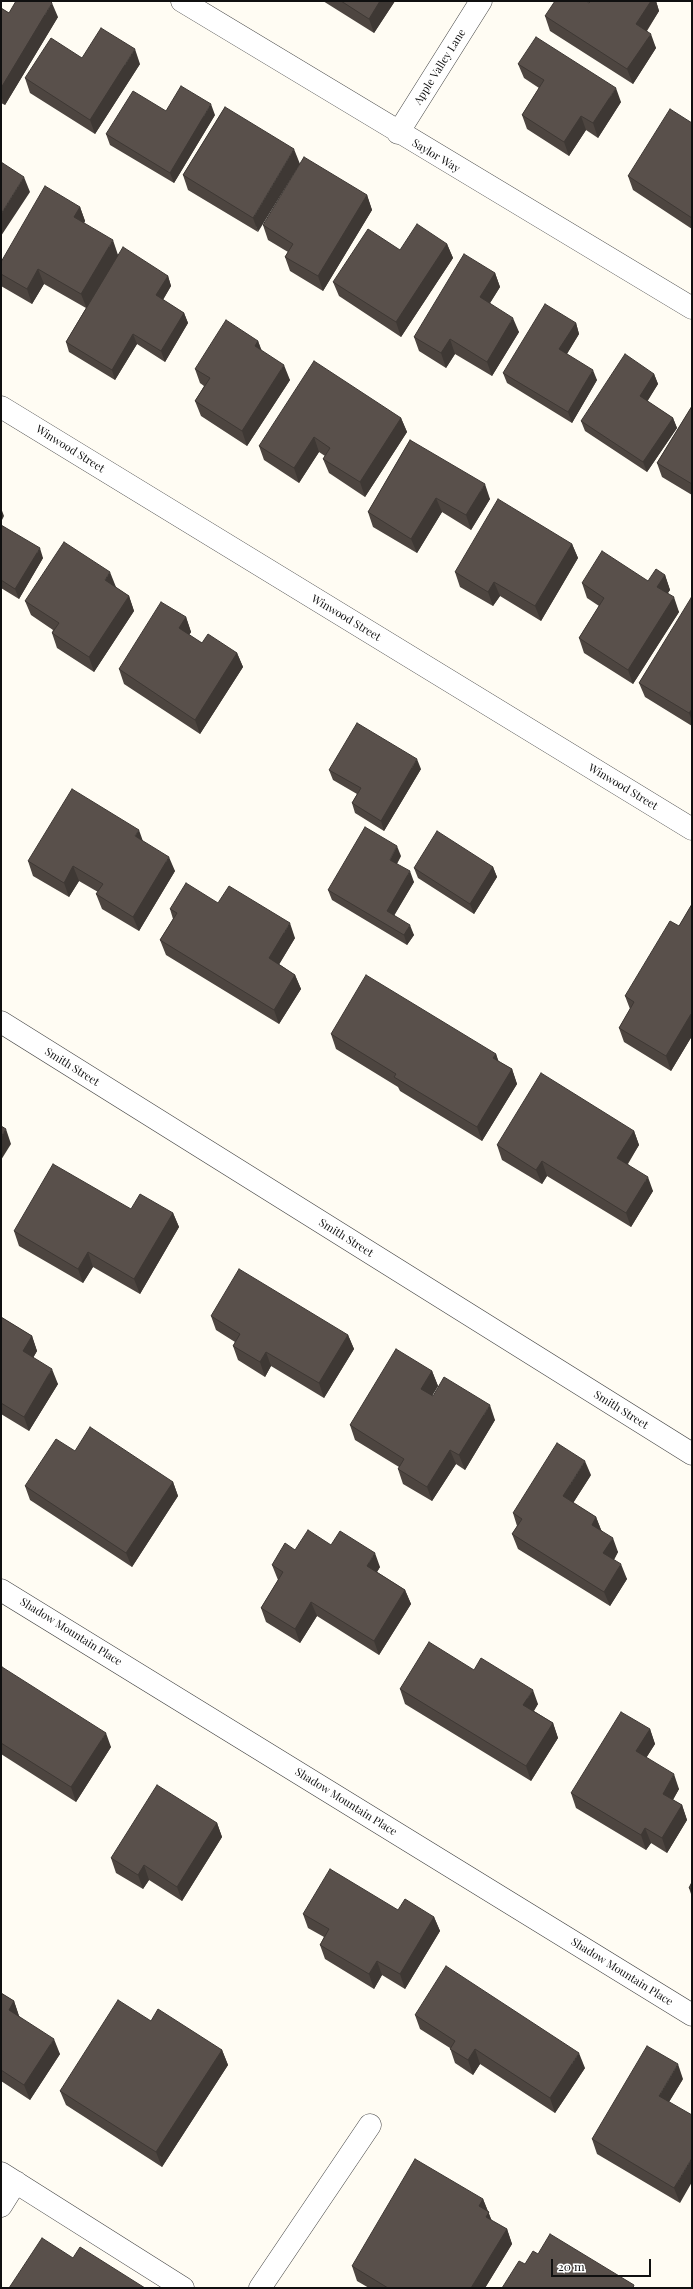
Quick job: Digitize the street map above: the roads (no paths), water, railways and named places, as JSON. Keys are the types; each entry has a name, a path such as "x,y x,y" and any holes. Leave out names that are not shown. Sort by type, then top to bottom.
{"street":[{"name":"Saylor Way","path":"182,1 398,133 692,308"},
{"name":"Apple Valley Lane","path":"398,133 481,1"},
{"name":"Winwood Street","path":"1,407 692,829"},
{"name":"Smith Street","path":"1,1022 692,1454"},
{"name":"Shadow Mountain Place","path":"1,1590 692,2015"},
{"path":"260,2288 370,2125"},
{"path":"1,2206 9,2178 183,2288"}]}
